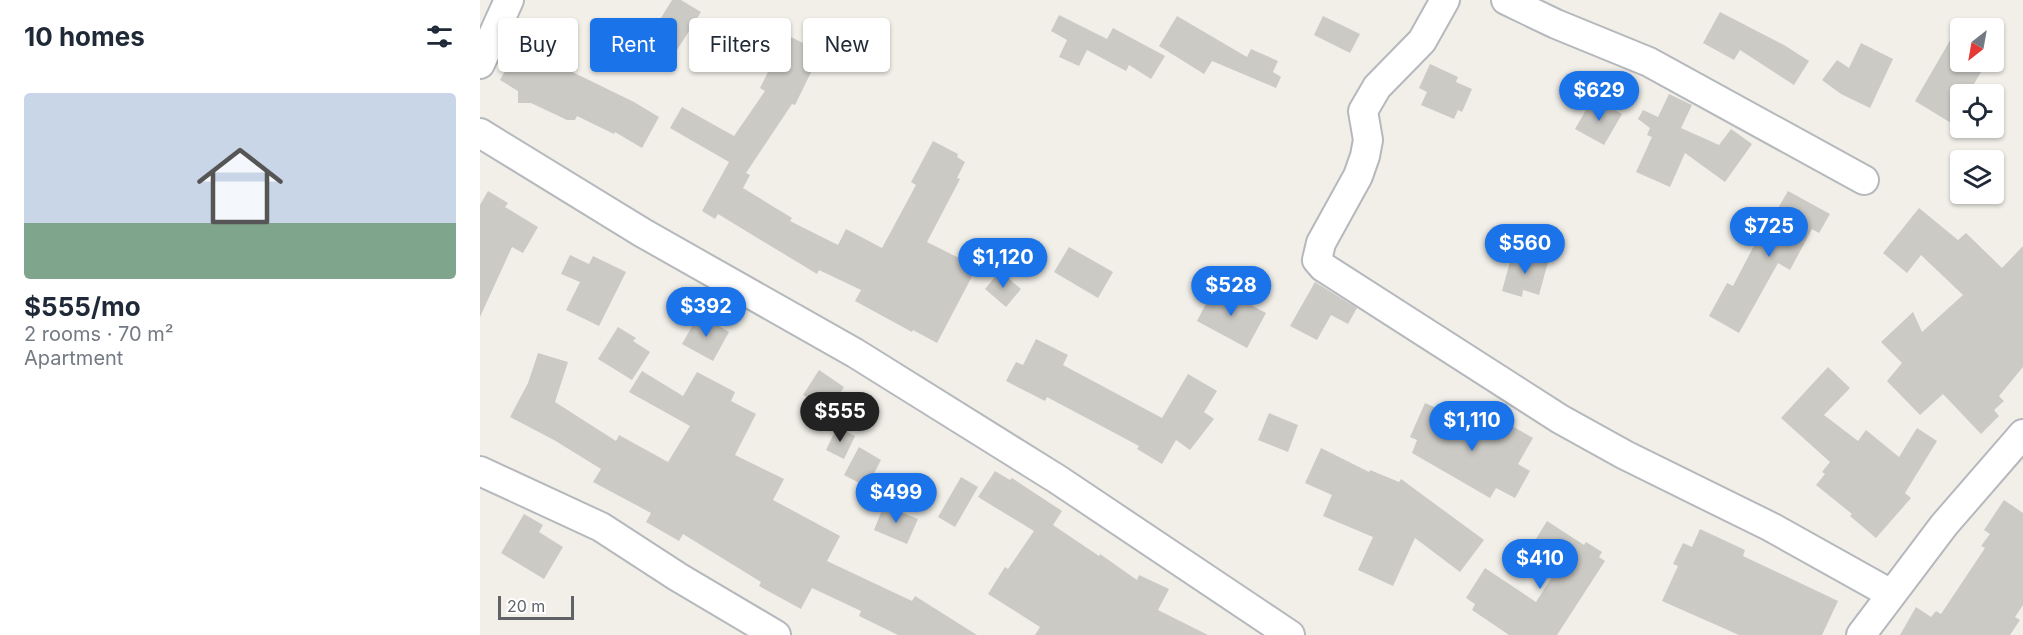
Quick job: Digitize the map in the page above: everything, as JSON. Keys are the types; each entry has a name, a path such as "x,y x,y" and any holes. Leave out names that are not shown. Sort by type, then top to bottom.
{"street":[{"path":"480,64 508,0"},
{"path":"1445,0 1422,42 1377,87 1364,111 1368,140 1365,156 1358,176 1321,243 1317,260 1323,267 1560,419 1625,455 1771,527 1891,594"},
{"path":"1515,2 1650,62 1864,180"},
{"path":"480,133 643,233 855,353 1057,480 1290,635"},
{"path":"1861,635 1944,525 2023,434"},
{"path":"480,471 601,527 678,578 776,635"}],"building":[{"path":"672,0 681,0 701,12 697,18 689,18 689,31 677,50 677,18 661,18"},
{"path":"1720,12 1784,45 1809,61 1794,85 1740,50 1734,60 1703,43"},
{"path":"1059,15 1107,39 1113,28 1165,56 1151,79 1129,65 1126,71 1087,50 1079,66 1059,57 1067,40 1051,31"},
{"path":"1177,16 1247,57 1251,49 1278,61 1273,72 1281,77 1276,88 1212,61 1204,74 1159,46"},
{"path":"1323,16 1360,34 1350,53 1314,35"},
{"path":"791,37 803,43 803,72 811,72 795,105 792,104 746,173 750,175 743,188 792,218 790,221 838,245 846,229 882,248 916,185 911,182 933,141 958,154 957,157 965,162 957,178 960,179 927,242 977,267 937,343 855,301 861,290 819,270 817,274 718,214 715,219 702,211 729,162 670,128 682,107 734,136 765,91 760,88 768,72 791,72"},
{"path":"1950,40 1950,72 1981,72 1974,84 1950,84 1950,122 1915,101"},
{"path":"1861,43 1893,59 1870,108 1841,94 1822,80 1837,60 1849,68"},
{"path":"1430,64 1458,77 1456,82 1472,89 1462,112 1458,110 1454,119 1421,105 1427,92 1419,88"},
{"path":"504,72 572,72 659,117 642,148 615,132 614,134 577,116 575,120 567,120 531,103 518,103 518,91 500,80"},
{"path":"1669,94 1692,105 1681,128 1719,145 1731,129 1752,144 1725,182 1685,153 1670,187 1636,172 1652,137 1647,135 1650,128 1638,119 1643,110 1658,117"},
{"path":"1601,102 1622,114 1604,145 1575,129 1590,103 1598,107"},
{"path":"488,191 508,203 505,207 538,227 523,253 512,247 480,317 480,205"},
{"path":"1788,191 1830,214 1819,233 1812,229 1790,270 1778,263 1739,333 1709,316 1727,283 1733,286 1770,215 1773,217"},
{"path":"1919,208 1958,240 1966,233 2002,268 2023,246 2023,367 1999,396 2004,401 1994,410 1999,416 1981,434 1943,394 1920,415 1887,381 1902,363 1881,342 1913,312 1922,332 1963,295 1921,255 1907,273 1883,253"},
{"path":"1069,247 1113,272 1098,298 1054,272"},
{"path":"1513,251 1548,262 1539,295 1523,290 1522,297 1502,291"},
{"path":"570,255 589,264 593,256 626,272 599,326 566,310 580,282 561,274"},
{"path":"1000,271 1021,289 1006,307 985,289"},
{"path":"1315,282 1357,308 1348,324 1331,315 1317,340 1290,326"},
{"path":"1215,286 1266,313 1247,348 1197,321"},
{"path":"699,314 729,332 713,361 682,344"},
{"path":"618,327 636,338 633,341 650,352 632,380 598,359"},
{"path":"1036,339 1068,355 1063,365 1162,418 1188,374 1217,391 1204,412 1214,419 1190,450 1176,440 1162,464 1137,449 1139,446 1047,397 1045,401 1006,381 1016,362 1023,365"},
{"path":"538,353 568,362 555,402 616,441 619,435 668,462 690,426 629,392 642,371 683,396 697,372 735,392 731,401 756,414 735,455 784,479 773,500 840,536 827,561 912,601 915,596 977,635 898,635 859,616 861,611 812,588 801,609 759,586 761,582 683,534 679,541 646,522 651,513 593,482 601,469 554,440 510,417 528,383"},
{"path":"1828,367 1850,388 1824,415 1858,441 1866,430 1899,457 1917,428 1937,441 1905,493 1911,498 1876,538 1850,516 1852,514 1816,485 1825,474 1822,472 1830,462 1781,418"},
{"path":"819,370 844,387 829,411 803,395"},
{"path":"1425,403 1498,435 1505,422 1533,438 1518,464 1530,471 1515,498 1496,488 1490,498 1412,453 1417,440 1410,437"},
{"path":"1269,413 1298,425 1288,452 1258,440"},
{"path":"837,427 855,436 844,459 826,450"},
{"path":"859,447 881,460 867,487 844,475"},
{"path":"1321,448 1369,472 1370,470 1399,482 1401,479 1484,540 1460,572 1415,538 1393,586 1358,570 1373,537 1323,516 1332,495 1305,483"},
{"path":"995,471 1010,480 1012,478 1062,511 1053,525 1137,580 1139,575 1169,589 1158,610 1208,635 1035,635 1040,627 988,594 1005,567 1008,569 1034,531 978,497"},
{"path":"961,477 978,487 955,527 938,517"},
{"path":"2004,500 2023,513 2023,605 2015,617 2020,620 2010,635 1900,635 1916,607 1931,617 1936,611 1941,614 1985,548 1981,546 1990,534 1984,530"},
{"path":"884,505 918,519 907,544 874,530"},
{"path":"524,514 543,525 539,532 563,547 544,579 501,553"},
{"path":"1547,521 1584,545 1586,542 1602,552 1599,557 1605,561 1557,635 1509,635 1472,610 1475,604 1466,598 1485,568 1536,602 1559,566 1557,564 1563,555 1536,539"},
{"path":"1700,529 1745,550 1743,556 1838,601 1822,635 1739,635 1662,601 1678,566 1673,564 1683,543 1692,547"}]}
